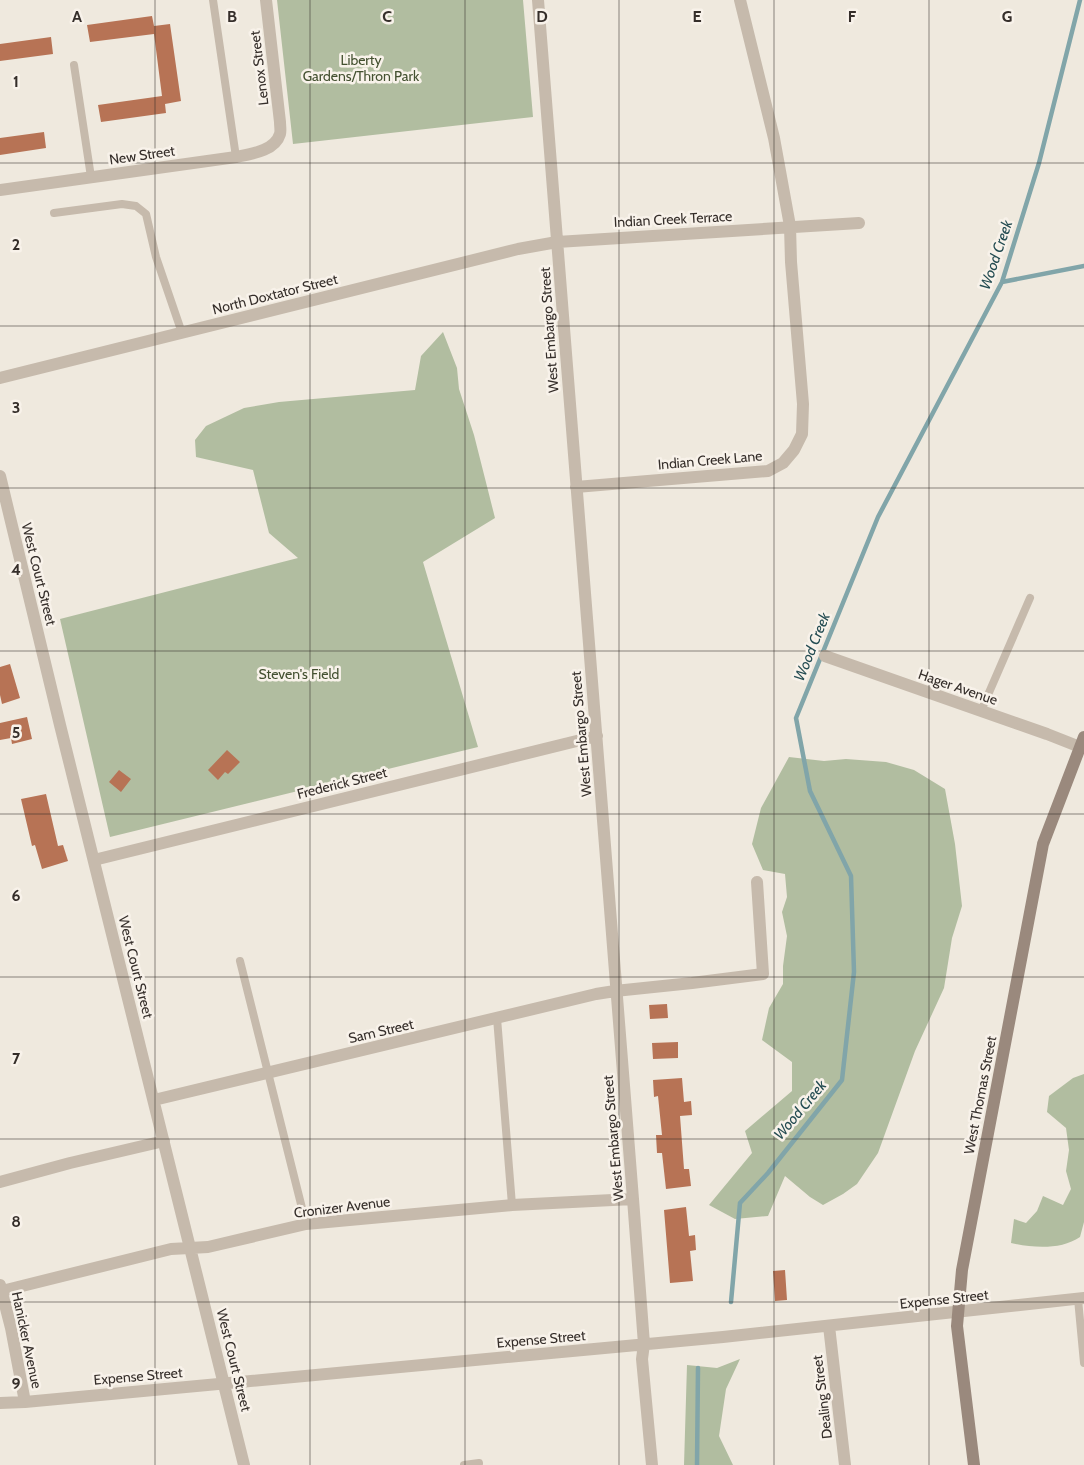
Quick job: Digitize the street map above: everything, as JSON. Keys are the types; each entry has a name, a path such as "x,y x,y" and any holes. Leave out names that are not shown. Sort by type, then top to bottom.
{"street":[{"name":"Lenox Street","path":"266,0 280,133"},
{"name":"West Embargo Street","path":"538,0 597,736 615,990 633,1198 644,1344 642,1359 652,1465"},
{"path":"740,0 774,138 790,226"},
{"name":"New Street","path":"0,190 254,153 273,146 280,133"},
{"name":"Indian Creek Terrace","path":"557,242 578,239 663,236 790,226 859,223"},
{"name":"Indian Creek Lane","path":"576,487 768,471 783,463 794,450 802,434 803,404 791,262 790,226"},
{"name":"North Doxtator Street","path":"0,378 518,249 557,242"},
{"name":"West Court Street","path":"0,476 3,501 244,1465"},
{"name":"Hager Avenue","path":"825,656 981,711 1082,742"},
{"name":"Frederick Street","path":"94,860 597,736"},
{"name":"West Thomas Street","path":"974,1465 957,1326 962,1270 1043,844 1082,742"},
{"name":"Sam Street","path":"154,1100 615,990 764,974 757,882"},
{"path":"0,1182 164,1141"},
{"name":"Cronizer Avenue","path":"1,1288 171,1249 208,1247 306,1224 512,1205 633,1198"},
{"name":"Hanicker Avenue","path":"1,1288 11,1328 25,1402"},
{"name":"Expense Street","path":"0,1403 644,1344 1081,1299"},
{"name":"Dealing Street","path":"829,1326 845,1465"}],"lane":[{"path":"214,0 236,156"},
{"path":"74,65 91,177"},
{"path":"54,213 122,204 136,206 146,214 156,257 182,332"},
{"path":"981,711 1030,598"},
{"path":"240,961 306,1224"},
{"path":"497,1018 512,1205"},
{"path":"1081,1299 1084,1363"},
{"path":"464,1465 479,1463"}],"green space":[{"name":"Liberty Gardens/Thron Park","path":"277,0 523,0 533,117 293,144"},
{"name":"Steven's Field","path":"443,332 457,368 459,389 474,435 495,518 423,562 478,747 110,837 60,619 298,558 269,533 253,470 196,457 195,440 206,426 244,408 279,402 415,390 421,356"},
{"path":"789,757 824,761 846,759 886,762 914,770 945,789 955,844 962,906 952,938 944,988 915,1051 878,1153 857,1184 823,1205 810,1197 785,1176 768,1216 735,1219 709,1205 752,1153 745,1131 792,1091 792,1062 762,1040 769,1008 783,984 787,936 782,912 787,897 785,874 763,870 752,844 761,808"},
{"path":"1084,1074 1084,1222 1080,1237 1064,1244 1047,1247 1011,1243 1014,1219 1026,1223 1037,1211 1043,1196 1063,1205 1071,1189 1066,1171 1069,1150 1066,1128 1047,1112 1049,1096 1073,1078"},
{"path":"740,1359 726,1389 719,1436 733,1465 684,1465 687,1365 717,1368"}],"building":[{"path":"152,16 154,26 170,24 181,101 165,104 166,113 101,122 98,105 162,96 154,34 90,42 87,25"},
{"path":"51,37 53,54 0,61 0,44"},
{"path":"44,132 46,148 0,155 0,138"},
{"path":"10,664 20,698 2,704 0,695 0,667"},
{"path":"27,717 32,739 12,744 11,738 0,740 0,723"},
{"path":"227,750 240,762 228,774 225,772 218,780 208,770"},
{"path":"119,770 131,779 121,792 109,782"},
{"path":"46,794 58,846 63,845 68,861 42,869 35,845 32,846 21,799"},
{"path":"667,1004 668,1018 650,1019 649,1005"},
{"path":"678,1042 678,1058 653,1059 652,1043"},
{"path":"682,1078 684,1102 691,1101 692,1115 680,1116 684,1169 689,1169 691,1186 666,1189 662,1153 657,1153 656,1135 662,1135 658,1096 654,1097 653,1080"},
{"path":"686,1207 689,1236 695,1235 696,1250 690,1251 693,1281 670,1283 664,1210"},
{"path":"785,1270 787,1300 775,1301 773,1271"}],"waterway":[{"name":"Wood Creek","path":"731,1302 740,1203 768,1173 842,1080 854,972 851,876 810,791 796,718 878,517 1002,282 1039,163 1080,0"},
{"path":"1002,282 1084,266"},
{"name":"Wood Creek","path":"697,1465 698,1368"}]}
